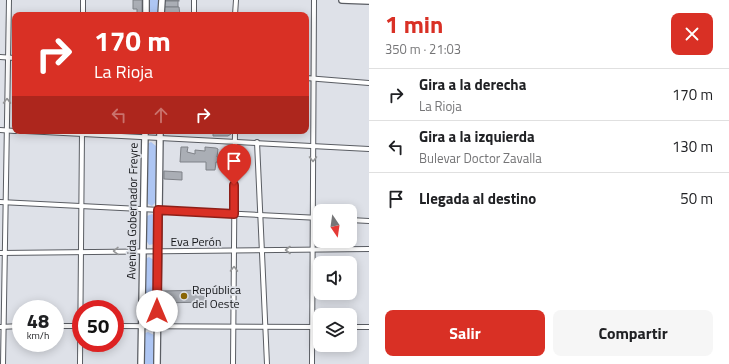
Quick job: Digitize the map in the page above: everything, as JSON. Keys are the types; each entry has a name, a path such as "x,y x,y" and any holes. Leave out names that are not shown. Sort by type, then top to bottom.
{"main road":[{"path":"146,0 146,12"},
{"path":"161,12 162,0"},
{"path":"342,0 369,1"},
{"name":"Avenida Gobernador Freyre","path":"141,364 145,134"},
{"path":"157,364 160,134"}],"street":[{"path":"3,364 2,253 6,202 9,0"},
{"path":"83,0 83,12"},
{"path":"194,0 194,12"},
{"path":"236,0 236,12"},
{"path":"312,364 314,0"},
{"path":"0,57 12,58"},
{"path":"309,78 369,83"},
{"path":"0,130 12,131"},
{"path":"81,300 82,134"},
{"path":"145,134 369,149"},
{"path":"233,364 235,134"},
{"path":"256,142 263,250 267,364"},
{"path":"0,202 312,218"},
{"path":"357,220 369,221"},
{"name":"Eva Perón","path":"2,253 143,250 369,249"},
{"path":"124,326 312,327"},
{"path":"357,327 369,327"},
{"path":"80,352 80,364"}],"shaded area":[{"path":"149,0 158,0 158,12 149,12"},
{"path":"151,142 156,146 157,201 152,206 148,204 147,200 147,144"},
{"path":"152,214 156,217 156,240 154,244 149,245 146,240 147,216"},
{"path":"149,257 154,260 155,315 150,320 146,319 145,315 145,259"},
{"path":"148,332 154,335 154,364 144,364 145,333"}],"building":[{"path":"133,0 142,0 142,12 137,12 137,9 133,9"},
{"path":"179,0 179,1 163,1"},
{"path":"164,1 178,1 178,7 164,7"},
{"path":"164,7 179,7 180,12 164,12"},
{"path":"213,134 231,134 228,136 213,136"},
{"path":"181,147 188,147 187,152 195,154 195,150 205,151 205,147 216,148 218,149 217,157 228,157 228,163 216,162 215,170 206,170 206,162 180,162"},
{"path":"164,171 182,172 182,180 164,179"},
{"name":"República del Oeste","path":"206,290 206,302 162,303 162,291"}],"place":[{"name":"República del Oeste","path":"184,296"}],"route":[{"path":"157,311 158,210 234,214 234,185"}]}
